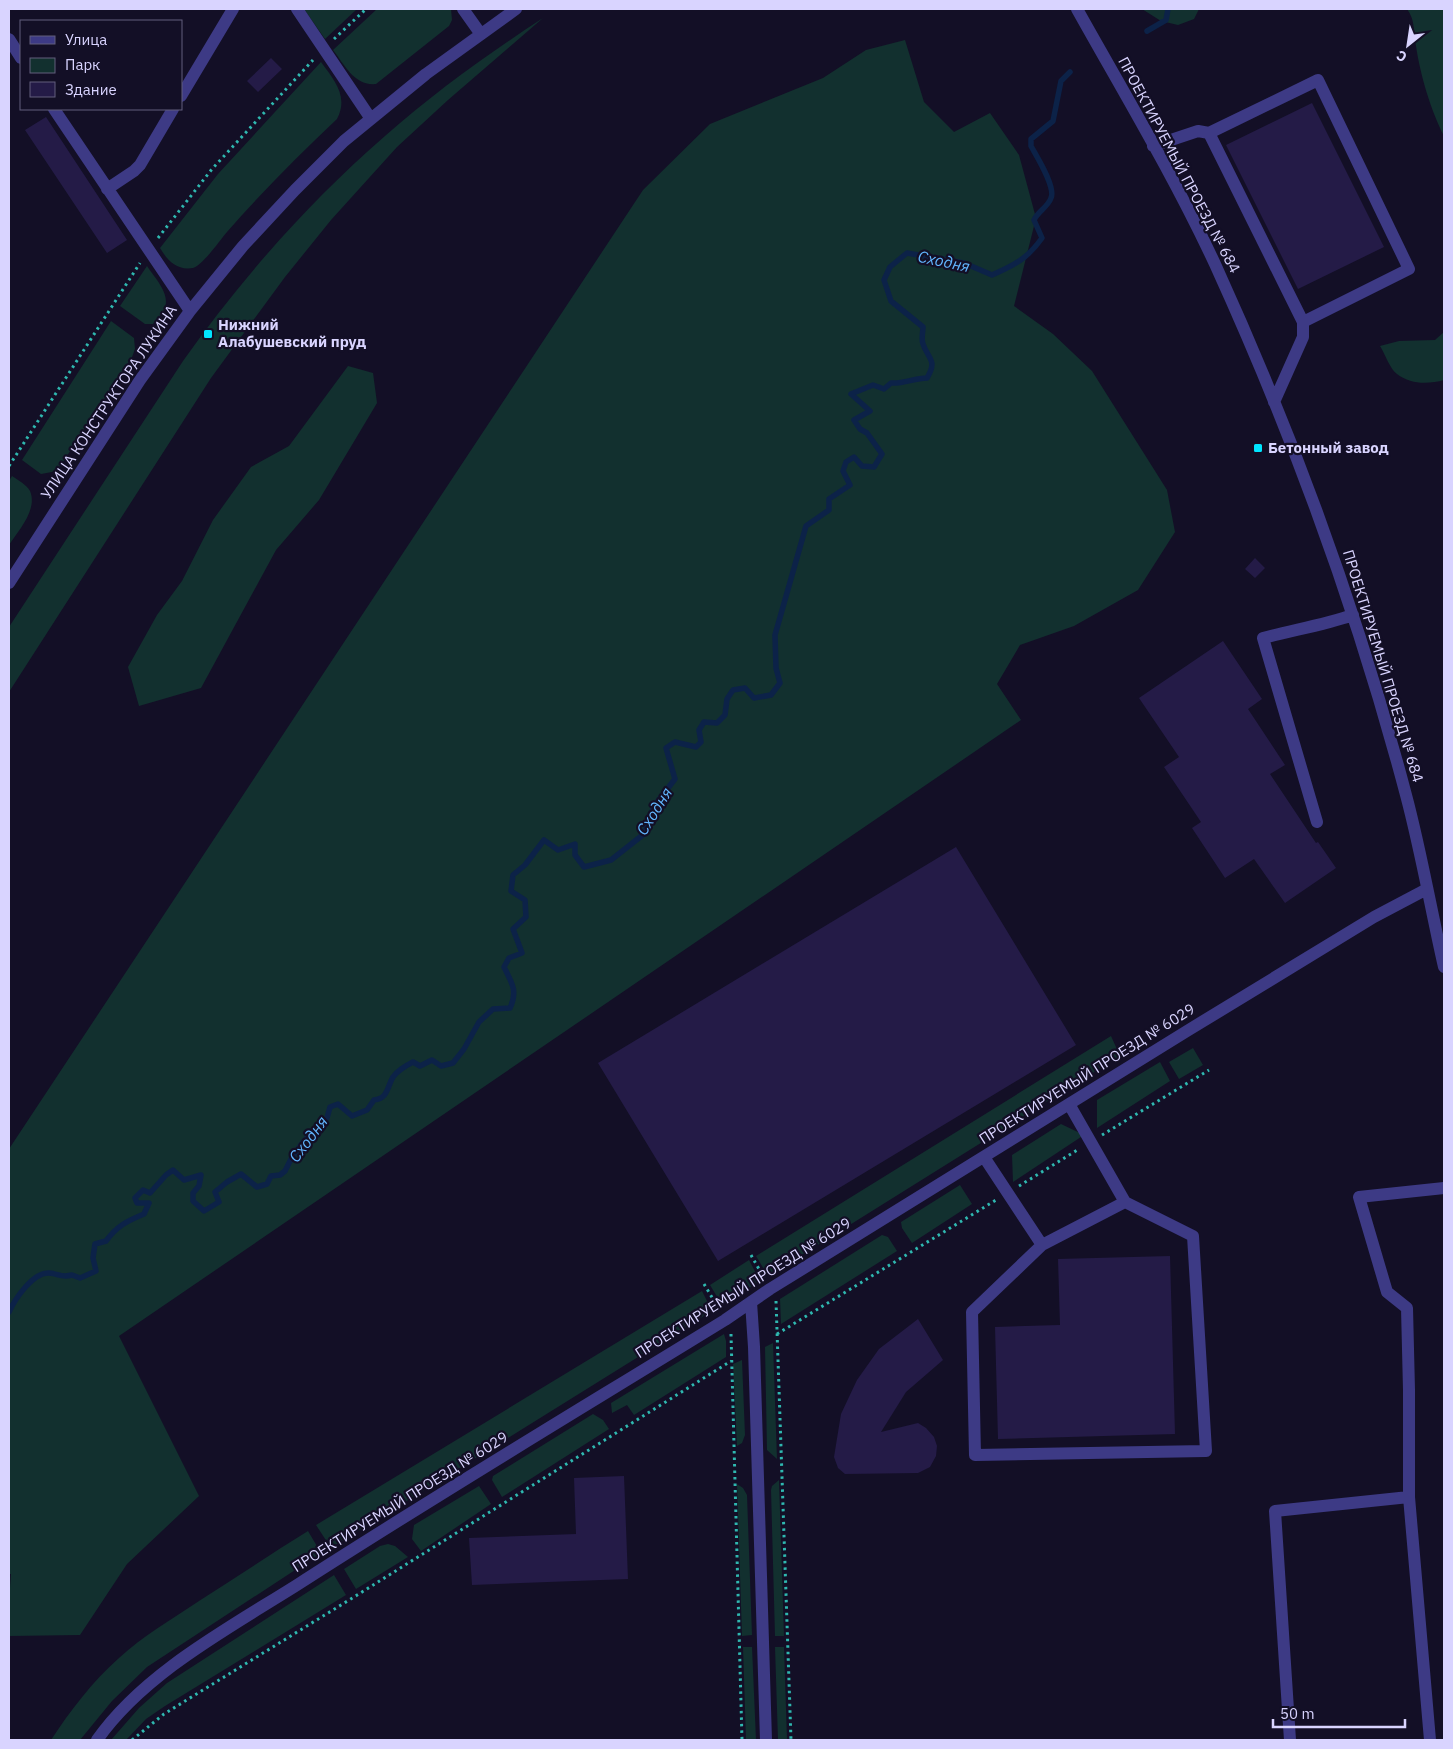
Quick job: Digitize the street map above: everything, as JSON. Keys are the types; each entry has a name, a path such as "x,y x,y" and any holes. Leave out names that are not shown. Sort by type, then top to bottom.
{"street":[{"path":"182,94 233,9"},
{"path":"297,9 371,118"},
{"path":"463,9 480,33"},
{"name":"УЛИЦА КОНСТРУКТОРА ЛУКИНА","path":"9,584 140,380 190,311 243,246 344,141 426,74 480,33 516,9"},
{"name":"ПРОЕКТИРУЕМЫЙ ПРОЕЗД № 684","path":"1077,9 1153,146 1215,264 1274,402 1321,524 1353,615 1406,797 1444,967"},
{"path":"9,39 20,56"},
{"path":"1153,146 1198,131 1209,133 1318,80 1409,269 1303,322"},
{"path":"55,110 190,311"},
{"path":"107,189 140,165 173,110"},
{"path":"1209,133 1303,322 1303,337 1274,402"},
{"path":"1317,822 1263,638 1329,623 1353,615"},
{"name":"ПРОЕКТИРУЕМЫЙ ПРОЕЗД № 6029","path":"97,1740 106,1728 156,1678 332,1562 725,1320 1069,1104 1374,917 1427,889"},
{"path":"1069,1104 1125,1202 1193,1236 1206,1451 975,1455 972,1312 1042,1245 1125,1202"},
{"path":"984,1157 1042,1245"},
{"path":"1430,1740 1410,1497 1407,1308 1387,1292 1359,1198 1444,1188"},
{"path":"751,1302 766,1740"},
{"path":"1290,1740 1275,1512 1410,1497"}],"path":[{"path":"9,466 149,250 212,169 323,49 366,9"},
{"path":"777,1334 1209,1070"},
{"path":"751,1255 765,1280"},
{"path":"704,1284 719,1309"},
{"path":"776,1300 791,1740"},
{"path":"731,1331 742,1740"},
{"path":"132,1740 164,1714 731,1361"}],"green space":[{"path":"304,9 357,9 325,39"},
{"path":"377,9 451,9 452,20 449,26 376,84 368,84 356,78 333,50"},
{"path":"1142,9 1199,9 1194,19 1178,25 1161,21"},
{"path":"1407,9 1444,9 1444,136 1423,80 1413,23"},
{"path":"543,18 397,147 331,220 285,277 211,378 9,692 9,627 205,330 277,242 357,161 423,104 462,74"},
{"path":"905,40 924,102 954,132 990,113 1019,155 1036,218 1014,306 1053,334 1092,371 1167,490 1175,532 1138,590 1074,626 1020,645 997,684 1021,720 119,1336 199,1496 127,1564 80,1635 9,1636 11,1574 9,1574 9,1149 643,190 710,124 823,78 866,50"},
{"path":"321,62 335,82 341,96 340,111 337,119 267,188 202,262 193,268 182,268 173,264 160,248 218,174"},
{"path":"147,266 160,285 166,302 163,311 153,324 145,324 120,306"},
{"path":"111,321 134,338 135,349 132,357 59,468 52,472 41,474 22,460"},
{"path":"1444,332 1444,380 1420,383 1402,378 1392,369 1380,346 1399,341 1435,340"},
{"path":"348,366 373,373 377,403 319,500 276,550 201,688 139,706 128,667 157,615 182,581 213,520 251,467 289,446"},
{"path":"12,476 27,487 32,498 26,520 9,545 9,481"},
{"path":"1111,1036 1120,1056 768,1276 756,1256"},
{"path":"1193,1048 1203,1065 1179,1079 1169,1062"},
{"path":"1160,1062 1170,1081 1097,1128 1097,1100"},
{"path":"1061,1124 1084,1135 1013,1182 1012,1155"},
{"path":"960,1185 972,1204 912,1243 902,1228 901,1222"},
{"path":"882,1235 888,1237 897,1251 781,1324 780,1299"},
{"path":"749,1260 760,1281 722,1305 710,1285"},
{"path":"702,1291 712,1311 331,1548 316,1525"},
{"path":"724,1334 726,1357 634,1415 627,1405 612,1413 611,1403"},
{"path":"773,1343 777,1459 767,1450 765,1347"},
{"path":"742,1360 745,1435 742,1443 737,1446 733,1364"},
{"path":"593,1414 603,1420 609,1429 502,1497 492,1480 493,1476"},
{"path":"779,1480 784,1636 775,1636 771,1490 772,1486"},
{"path":"737,1484 743,1488 747,1495 752,1635 742,1636"},
{"path":"479,1486 491,1504 421,1551 412,1539 414,1525"},
{"path":"308,1531 321,1553 147,1667 112,1701 80,1740 51,1740 91,1687 128,1650 168,1621"},
{"path":"388,1544 395,1546 408,1557 356,1589 344,1569 380,1546"},
{"path":"334,1575 346,1595 165,1706 146,1719 126,1740 111,1740 139,1708 167,1683"},
{"path":"743,1647 752,1647 756,1740 746,1740"},
{"path":"775,1647 784,1647 787,1740 778,1740"}],"building":[{"path":"271,58 282,69 258,92 247,81"},
{"path":"1312,103 1384,247 1298,289 1226,145"},
{"path":"46,117 127,240 107,253 25,130"},
{"path":"1255,558 1265,568 1255,578 1245,569"},
{"path":"1223,641 1262,699 1248,709 1285,765 1270,774 1316,843 1318,842 1336,868 1285,903 1254,859 1225,878 1192,828 1201,822 1164,767 1179,757 1139,698"},
{"path":"956,847 1076,1045 718,1261 598,1063"},
{"path":"1170,1256 1175,1434 998,1439 995,1327 1060,1325 1058,1259"},
{"path":"918,1319 943,1360 906,1392 881,1432 918,1423 926,1428 934,1437 937,1446 936,1456 930,1467 918,1473 845,1474 838,1468 834,1457 841,1414 857,1380 879,1349"},
{"path":"624,1476 628,1579 472,1585 469,1538 576,1534 574,1478"}],"waterway":[{"name":"Сходня","path":"1147,31 1166,20 1168,9"},
{"name":"Сходня","path":"9,1312 25,1287 43,1274 72,1275 80,1278 96,1271 93,1258 95,1244 106,1241 123,1224 144,1214 149,1203 137,1203 135,1198 143,1190 150,1193 173,1170 184,1180 201,1175 199,1186 193,1193 193,1201 204,1211 219,1202 215,1192 241,1174 257,1187 267,1184 271,1176 280,1175 285,1171 292,1157 304,1141 327,1118 330,1107 338,1104 352,1116 367,1110 374,1100 385,1095 395,1075 402,1068 413,1062 420,1066 432,1060 441,1066 453,1063 464,1049 479,1022 493,1009 510,1008 514,992 504,967 509,958 522,953 513,929 526,917 525,900 511,891 513,875 525,865 544,840 558,850 575,844 575,855 584,867 611,860 644,834 654,806 675,779 666,748 675,742 696,747 701,742 699,730 704,722 717,723 725,715 727,699 733,690 745,688 754,698 771,695 780,683 776,668 775,635 806,526 829,510 829,499 850,485 843,471 846,462 854,457 862,466 874,467 882,454 867,433 860,429 854,420 870,411 851,394 873,385 884,389 891,383 927,378 932,367 931,360 922,342 923,327 891,301 884,280 890,267 907,253 964,263 992,275 1014,264 1032,251 1042,238 1034,220 1050,201 1052,193 1045,172 1031,146 1031,139 1053,121 1061,81 1070,72"}],"place":[{"name":"Нижний Алабушевский пруд","path":"208,334"},
{"name":"Бетонный завод","path":"1258,448"}]}
